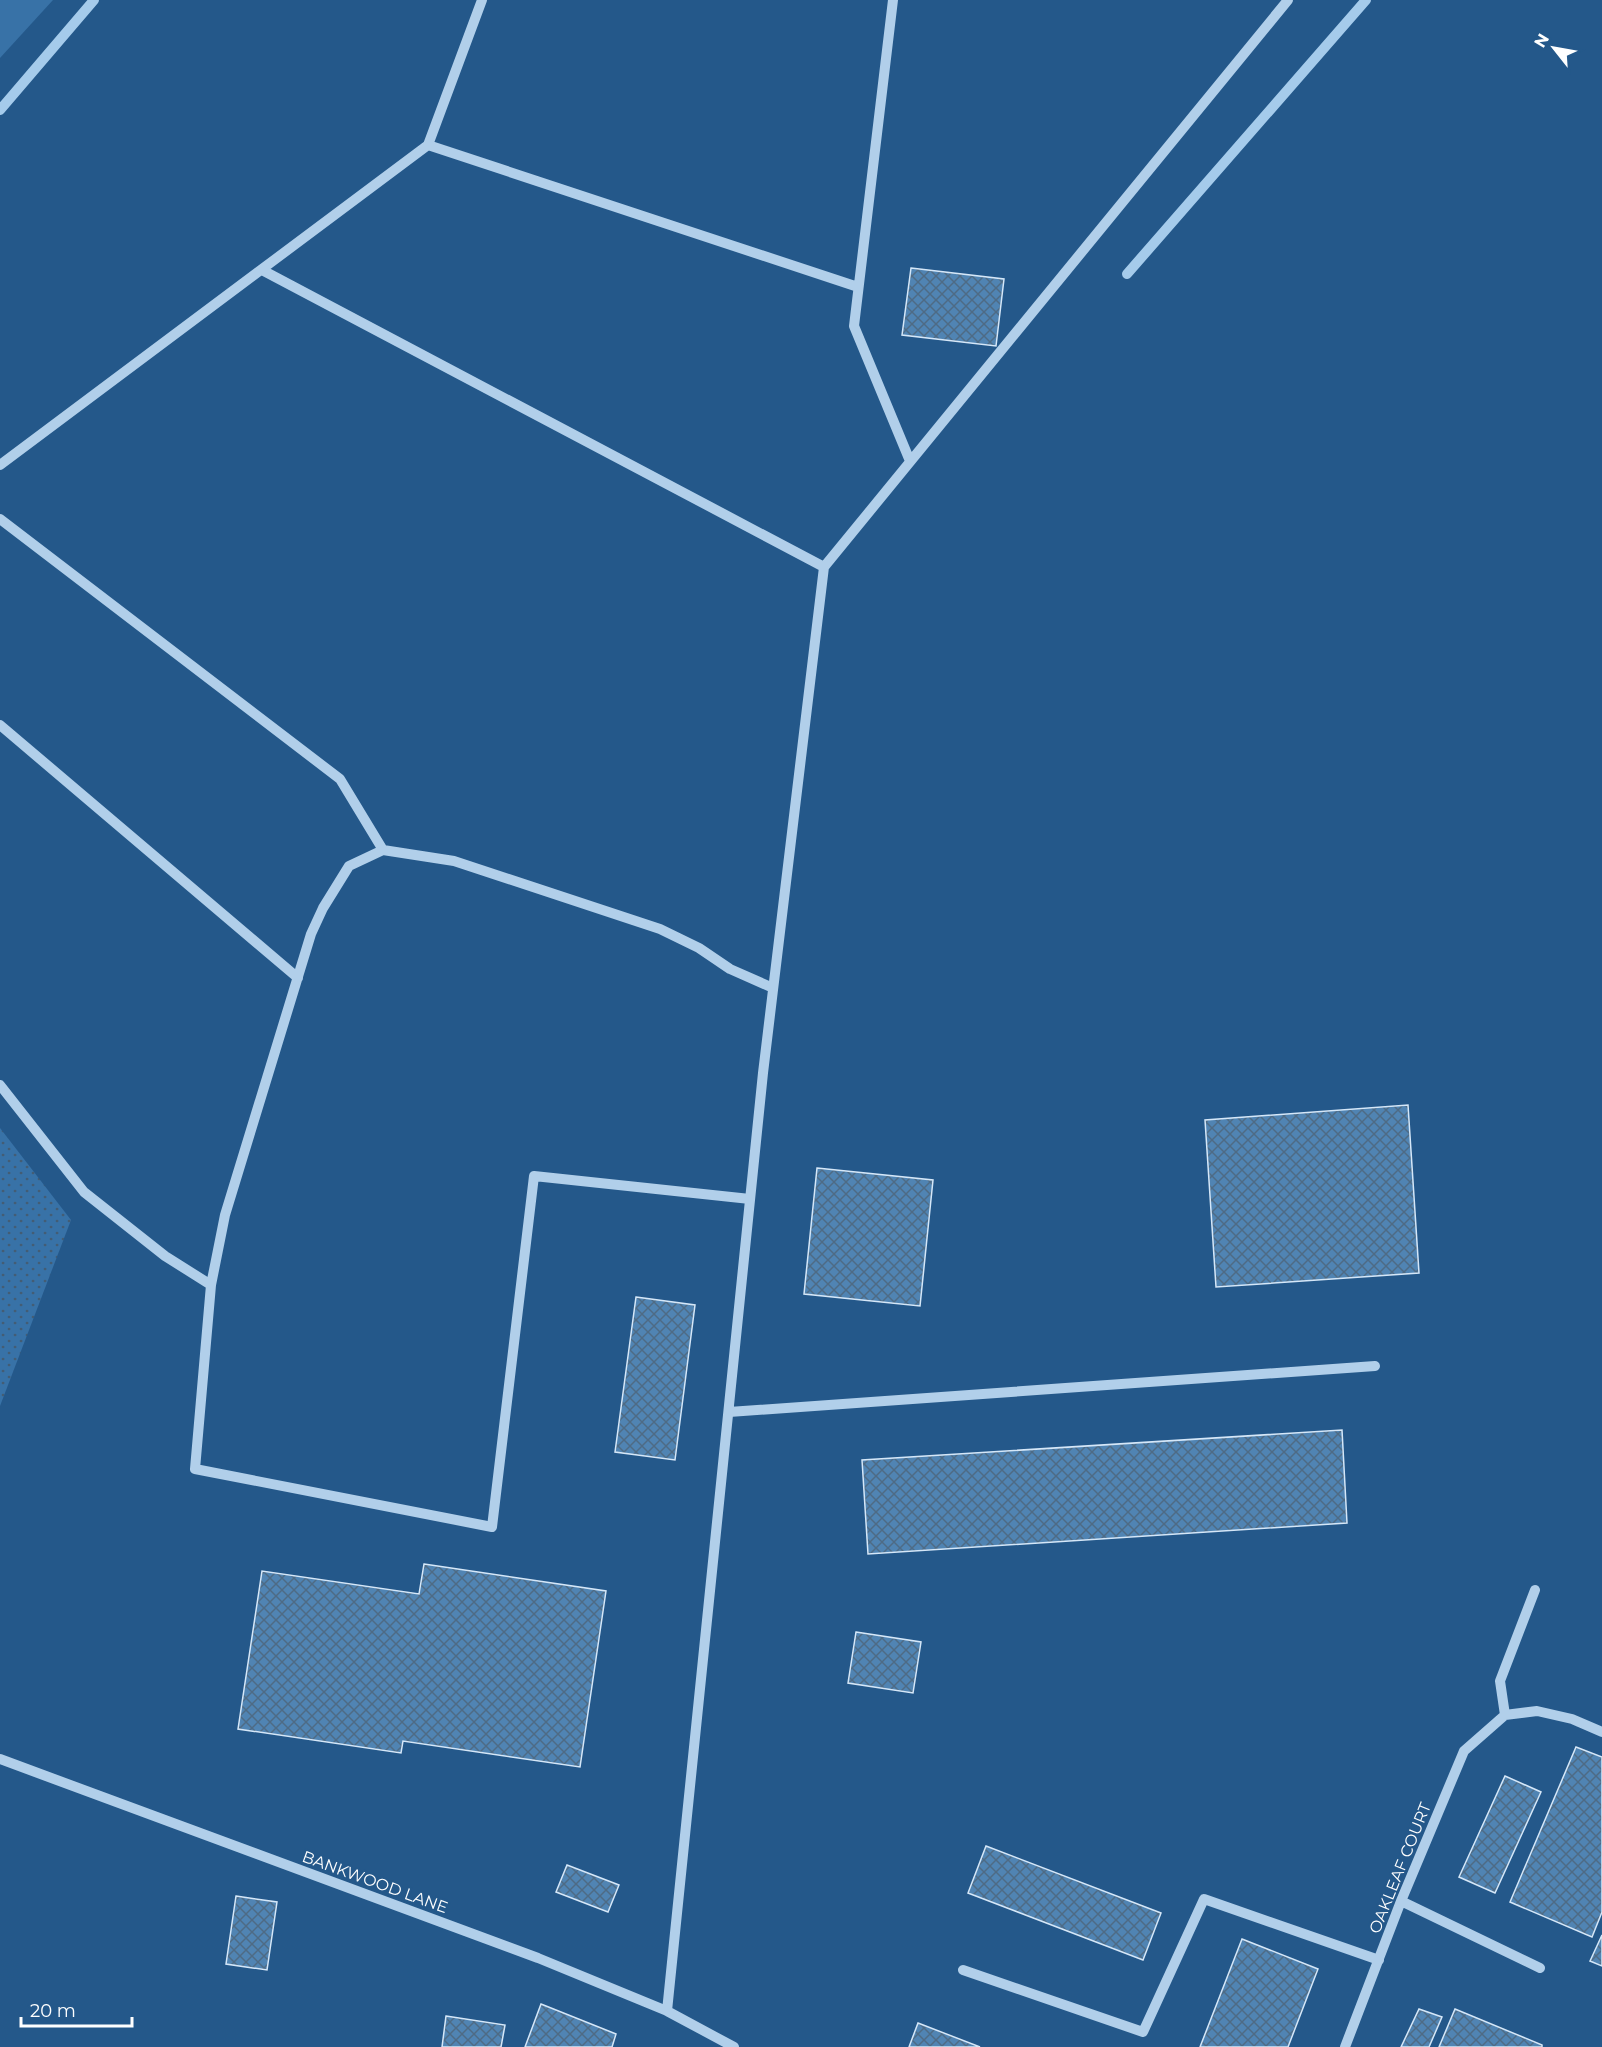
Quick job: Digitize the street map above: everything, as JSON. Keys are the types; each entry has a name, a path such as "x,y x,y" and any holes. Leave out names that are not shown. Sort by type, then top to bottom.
{"street":[{"path":"0,465 428,145 482,0"},
{"path":"893,0 854,326 910,461"},
{"path":"667,2012 750,1199 824,567 1288,0"},
{"path":"428,145 858,287"},
{"path":"262,270 824,567"},
{"path":"0,519 340,779 383,850"},
{"path":"0,725 298,978"},
{"path":"750,1199 534,1176 492,1527 195,1469 211,1285 225,1215 298,978 323,908 349,866 383,850 454,861 660,929 699,948 730,969 773,988"},
{"path":"0,1085 84,1192 165,1256 211,1285"},
{"path":"729,1412 1375,1365"},
{"path":"1535,1590 1500,1681 1505,1715 1537,1711 1572,1719 1602,1732"},
{"name":"OAKLEAF COURT","path":"1345,2047 1401,1901 1464,1751 1505,1715"},
{"name":"BANKWOOD LANE","path":"0,1759 538,1958 667,2012 734,2047"},
{"path":"963,1971 1143,2032 1204,1899 1379,1960"},
{"path":"1401,1901 1540,1968"}],"shaded area":[{"path":"0,0 53,0 0,58"},
{"path":"0,1128 71,1220 0,1406"}],"building":[{"path":"911,268 1004,279 996,346 902,335"},
{"path":"1408,1105 1419,1273 1216,1287 1205,1120"},
{"path":"817,1168 933,1180 920,1306 804,1294"},
{"path":"636,1297 695,1305 675,1460 615,1452"},
{"path":"1342,1430 1347,1523 868,1554 862,1460"},
{"path":"424,1564 606,1591 580,1767 403,1741 401,1753 238,1729 262,1571 419,1594"},
{"path":"856,1632 921,1642 913,1693 848,1683"},
{"path":"1576,1747 1602,1757 1602,1912 1592,1937 1510,1902"},
{"path":"1505,1776 1541,1792 1495,1893 1459,1877"},
{"path":"986,1846 1161,1913 1143,1960 968,1893"},
{"path":"567,1865 619,1885 608,1912 556,1892"},
{"path":"236,1896 277,1902 267,1970 226,1964"},
{"path":"1602,1935 1602,1966 1590,1961"},
{"path":"1242,1939 1318,1969 1288,2047 1200,2047"},
{"path":"541,2004 616,2034 612,2047 525,2047"},
{"path":"1419,2009 1442,2017 1429,2047 1401,2047"},
{"path":"1455,2009 1542,2045 1542,2047 1439,2047"},
{"path":"446,2016 505,2025 501,2047 442,2047"},
{"path":"918,2023 980,2047 909,2047"}],"waterway":[{"path":"0,110 94,0"},
{"path":"1127,274 1366,0"}]}
